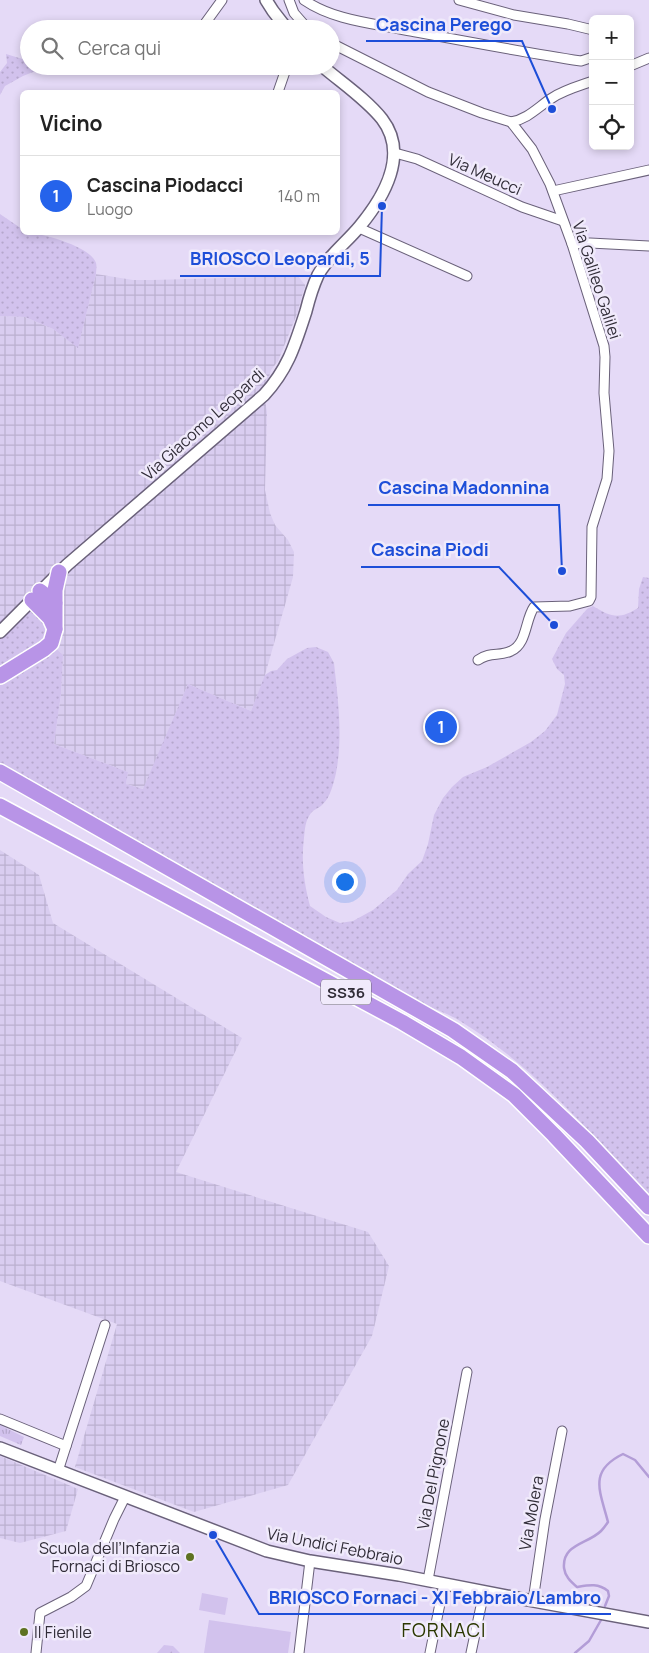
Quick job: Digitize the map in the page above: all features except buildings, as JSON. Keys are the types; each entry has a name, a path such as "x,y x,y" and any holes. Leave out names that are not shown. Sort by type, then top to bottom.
{"highway":[{"path":"0,676 51,643 55,628 55,590 63,569"},
{"path":"36,596 55,604"},
{"path":"36,596 55,628"},
{"path":"0,766 39,787 65,809"},
{"name":"SS36","path":"0,772 453,1030 512,1071 587,1141 649,1207"},
{"name":"SS36","path":"0,806 402,1022 461,1056 514,1095 649,1236"}],"street":[{"path":"208,20 222,0"},
{"path":"266,0 280,20"},
{"path":"289,0 294,12 301,20"},
{"path":"304,0 339,16 453,39 581,61 589,58"},
{"path":"459,0 514,16 589,29"},
{"path":"340,48 428,92 511,122 531,114 552,97 589,82"},
{"path":"634,64 649,58"},
{"path":"279,90 284,75"},
{"path":"333,75 381,118 393,140 394,153"},
{"name":"Via Galileo Galilei","path":"478,660 486,654 503,654 513,651 519,646 532,610 537,606 589,602 591,597 592,527 607,479 609,452 604,393 605,357 597,324 553,191 532,149 511,122"},
{"name":"Via Meucci","path":"394,153 417,159 522,207 563,221"},
{"name":"Via Giacomo Leopardi","path":"0,631 63,569 264,396 278,380 288,361 317,278 336,250 359,228 380,197 390,176 394,153"},
{"path":"553,191 649,170"},
{"path":"359,228 467,276"},
{"path":"572,244 649,246"},
{"path":"58,1471 105,1325"},
{"name":"Via Del Pignone","path":"428,1580 467,1372"},
{"path":"0,1419 66,1446"},
{"name":"Via Molera","path":"533,1602 544,1519 562,1431"},
{"name":"Via Undici Febbraio","path":"0,1448 267,1551 310,1561 428,1580 533,1602 649,1622"},
{"path":"36,1653 40,1612 71,1597 86,1586 125,1497"},
{"path":"299,1653 310,1561"},
{"path":"430,1653 444,1584"},
{"path":"472,1653 484,1592"}],"shaded area":[{"path":"96,274 133,280 298,276 305,285 297,314 278,361 271,370 264,395 267,412 265,490 270,513 275,525 288,540 294,552 293,577 263,682 251,711 188,684 144,789 126,784 128,772 54,744 61,694 63,655 51,643 32,600 0,620 0,316 25,317 53,329 78,347"},
{"path":"0,850 39,875 53,923 242,1038 176,1172 368,1232 389,1266 372,1336 288,1485 194,1512 75,1467 117,1324 0,1281"},
{"path":"0,1456 78,1489 66,1531 20,1543 0,1538"}],"green space":[{"path":"6,54 20,58 20,75 26,75 5,86 0,95 0,72 7,63"},
{"path":"0,214 20,228 20,235 44,235 63,241 85,251 96,263 96,274 78,348 53,329 25,317 0,316"},
{"path":"643,577 649,578 649,1194 560,1101 512,1058 487,1039 456,1019 425,1005 0,766 0,620 32,600 42,610 51,643 63,655 61,694 54,744 128,772 126,784 143,789 188,684 251,711 265,675 277,670 287,659 307,648 316,647 328,652 334,663 337,690 339,718 338,759 334,781 328,798 311,813 306,822 303,847 304,872 310,906 326,917 340,923 353,921 373,910 397,890 408,874 422,861 428,844 434,815 443,798 452,787 463,777 487,767 531,742 545,731 557,715 565,684 564,675 557,669 552,659 566,633 587,609 593,606 615,616 620,616 638,608 639,589"},
{"path":"0,1425 24,1437 21,1445 0,1436"},
{"path":"202,1593 228,1598 225,1615 199,1610"},
{"path":"209,1620 291,1632 288,1653 204,1653"},
{"path":"164,1645 173,1646 180,1653 157,1653"}],"waterway":[{"path":"605,1606 609,1596 608,1591 597,1586 577,1587 565,1574 564,1560 571,1549 596,1535 608,1522 599,1483 605,1467 623,1454 635,1460 649,1477"},
{"path":"575,1653 589,1641 601,1620"}],"place":[{"name":"Cascina Perego","path":"552,109"},
{"name":"BRIOSCO Leopardi, 5","path":"382,206"},
{"name":"Cascina Madonnina","path":"562,571"},
{"name":"Cascina Piodi","path":"554,625"},
{"name":"Cascina Piodacci","path":"441,727"},
{"name":"BRIOSCO Fornaci - XI Febbraio/Lambro","path":"213,1535"},
{"name":"Scuola dell’Infanzia Fornaci di Briosco","path":"190,1557"},
{"name":"Il Fienile","path":"24,1632"}],"district":[{"name":"FORNACI","path":"444,1630"}]}
